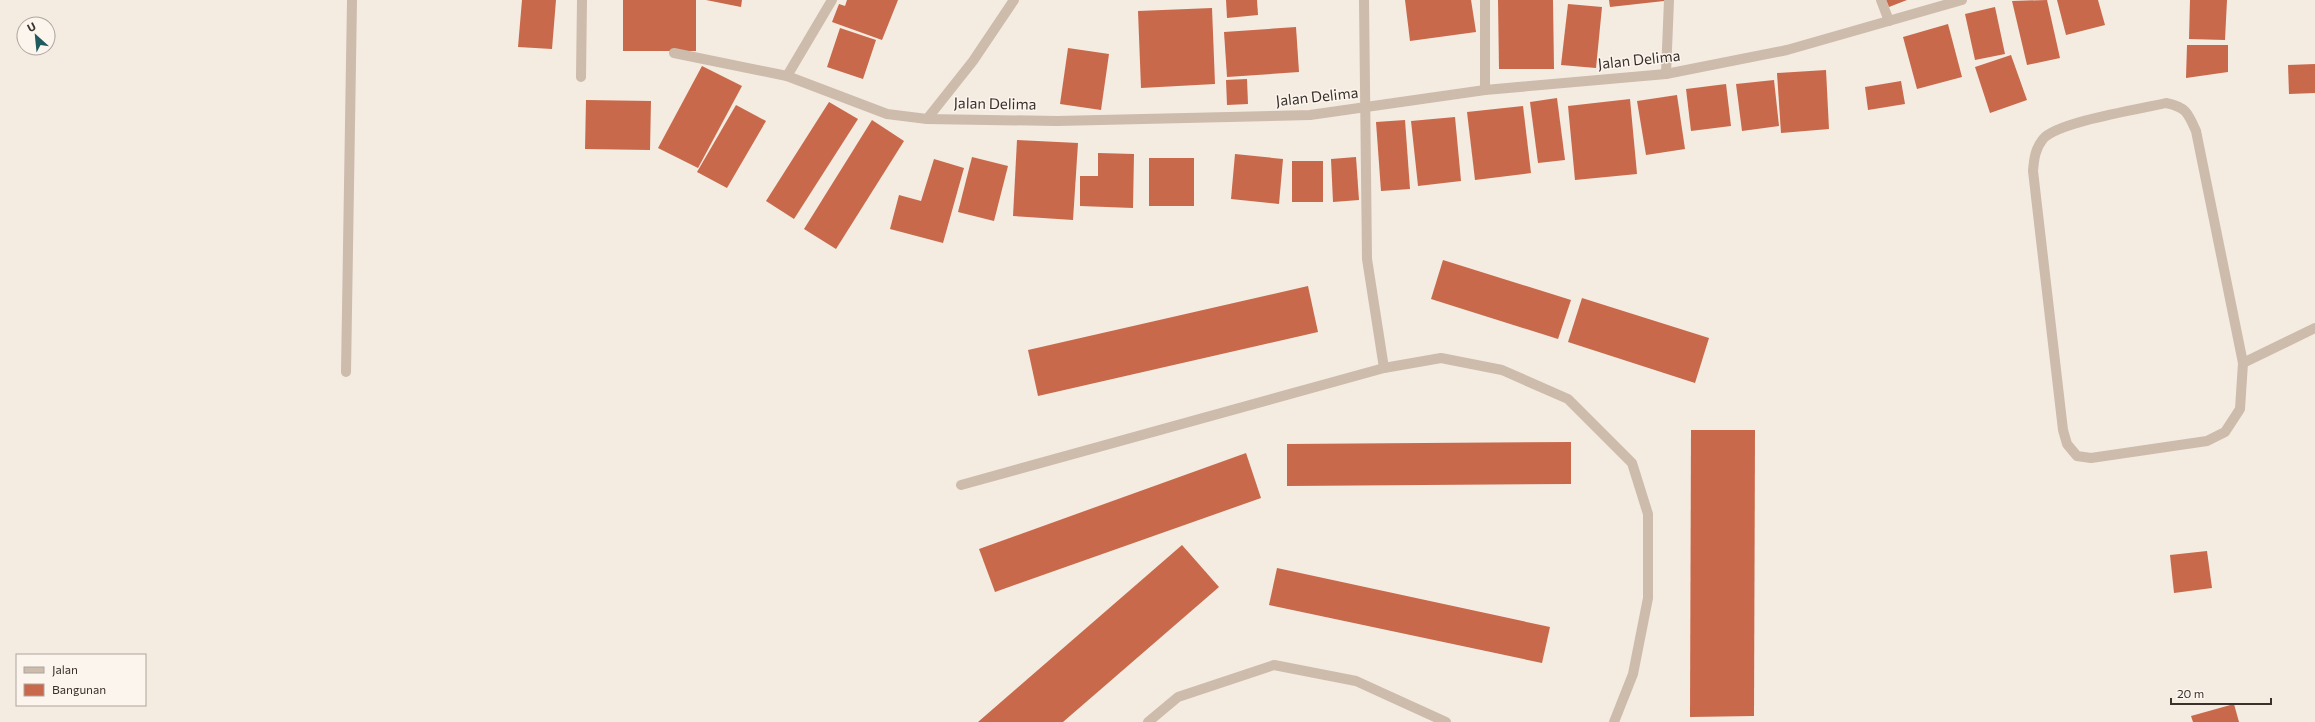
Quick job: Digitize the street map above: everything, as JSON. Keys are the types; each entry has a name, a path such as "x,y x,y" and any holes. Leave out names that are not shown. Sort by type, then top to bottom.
{"street":[{"path":"346,372 352,0"},
{"path":"581,77 582,0"},
{"path":"787,76 832,0"},
{"path":"927,119 973,61 1014,0"},
{"path":"1364,0 1367,259 1384,368"},
{"path":"1485,0 1486,90"},
{"path":"1666,74 1669,0"},
{"path":"1881,0 1889,21"},
{"name":"Jalan Delima","path":"674,53 787,76 887,114 927,119 1057,121 1310,115 1486,90 1666,74 1787,50 1962,0"},
{"path":"2166,103 2180,106 2189,115 2196,131 2243,364 2240,409 2225,432 2207,441 2091,458 2076,456 2067,444 2063,430 2033,171 2035,151 2044,138 2060,128 2166,103"},
{"path":"2243,364 2315,329"},
{"path":"960,485 1384,368 1441,358 1502,370 1568,399 1632,463 1648,514 1648,598 1634,674 1614,722"},
{"path":"1148,722 1178,697 1274,664 1356,680 1446,722"}],"building":[{"path":"522,0 556,0 552,49 518,47"},
{"path":"623,0 696,0 696,51 623,51"},
{"path":"706,0 742,0 741,7"},
{"path":"847,0 898,0 882,40 832,22 839,4 845,6"},
{"path":"1226,0 1257,0 1258,15 1227,18"},
{"path":"1405,0 1471,0 1476,32 1410,41"},
{"path":"1498,0 1553,0 1554,69 1499,69"},
{"path":"1609,0 1664,0 1664,1 1610,7"},
{"path":"1886,0 1907,0 1889,7"},
{"path":"2047,0 2060,58 2027,65 2012,1"},
{"path":"2057,0 2098,0 2105,25 2066,35"},
{"path":"2190,0 2227,0 2225,40 2189,39"},
{"path":"1568,4 1602,7 1596,68 1561,65"},
{"path":"1995,7 2005,54 1975,60 1965,14"},
{"path":"1212,8 1215,84 1141,88 1138,11"},
{"path":"1948,24 1962,77 1917,89 1903,37"},
{"path":"1296,27 1299,72 1227,77 1224,32"},
{"path":"840,28 876,40 863,79 827,67"},
{"path":"2187,45 2228,45 2228,72 2186,78"},
{"path":"1068,48 1109,54 1101,110 1060,104"},
{"path":"2011,55 2027,100 1990,113 1975,67"},
{"path":"2315,64 2315,93 2289,94 2288,65"},
{"path":"702,66 742,86 698,168 658,148"},
{"path":"1826,70 1829,129 1781,133 1777,73"},
{"path":"1247,79 1248,104 1227,105 1226,80"},
{"path":"1774,80 1779,126 1742,131 1736,84"},
{"path":"1901,81 1905,104 1868,110 1865,87"},
{"path":"1726,84 1731,126 1691,131 1686,89"},
{"path":"1677,95 1685,149 1646,155 1637,101"},
{"path":"1557,98 1565,160 1538,163 1530,102"},
{"path":"1630,99 1637,174 1575,180 1568,106"},
{"path":"586,100 651,101 650,150 585,149"},
{"path":"829,102 858,119 794,219 766,201"},
{"path":"736,105 766,121 727,188 697,172"},
{"path":"1523,106 1531,173 1475,180 1467,112"},
{"path":"1455,117 1461,181 1418,186 1411,121"},
{"path":"872,120 904,141 836,249 804,229"},
{"path":"1405,120 1410,189 1381,191 1376,122"},
{"path":"1017,140 1078,143 1073,220 1013,216"},
{"path":"1098,153 1134,154 1133,208 1080,206 1080,176 1098,176"},
{"path":"1235,154 1283,159 1279,204 1231,199"},
{"path":"972,157 1008,166 994,221 958,212"},
{"path":"1356,157 1359,200 1333,202 1331,159"},
{"path":"1149,158 1194,158 1194,206 1149,206"},
{"path":"934,159 964,168 943,243 890,229 899,195 921,201"},
{"path":"1292,161 1323,161 1323,202 1292,202"},
{"path":"1443,260 1571,300 1558,339 1431,299"},
{"path":"1308,286 1318,332 1038,396 1028,350"},
{"path":"1582,298 1709,338 1695,383 1568,342"},
{"path":"1691,430 1755,430 1754,716 1690,717"},
{"path":"1571,442 1571,484 1287,486 1287,444"},
{"path":"1246,453 1261,498 995,592 979,549"},
{"path":"1182,545 1219,587 1063,722 978,722"},
{"path":"2207,551 2212,588 2174,593 2170,555"},
{"path":"1277,568 1550,627 1542,663 1269,605"},
{"path":"2234,704 2239,722 2193,722 2191,716"}]}
